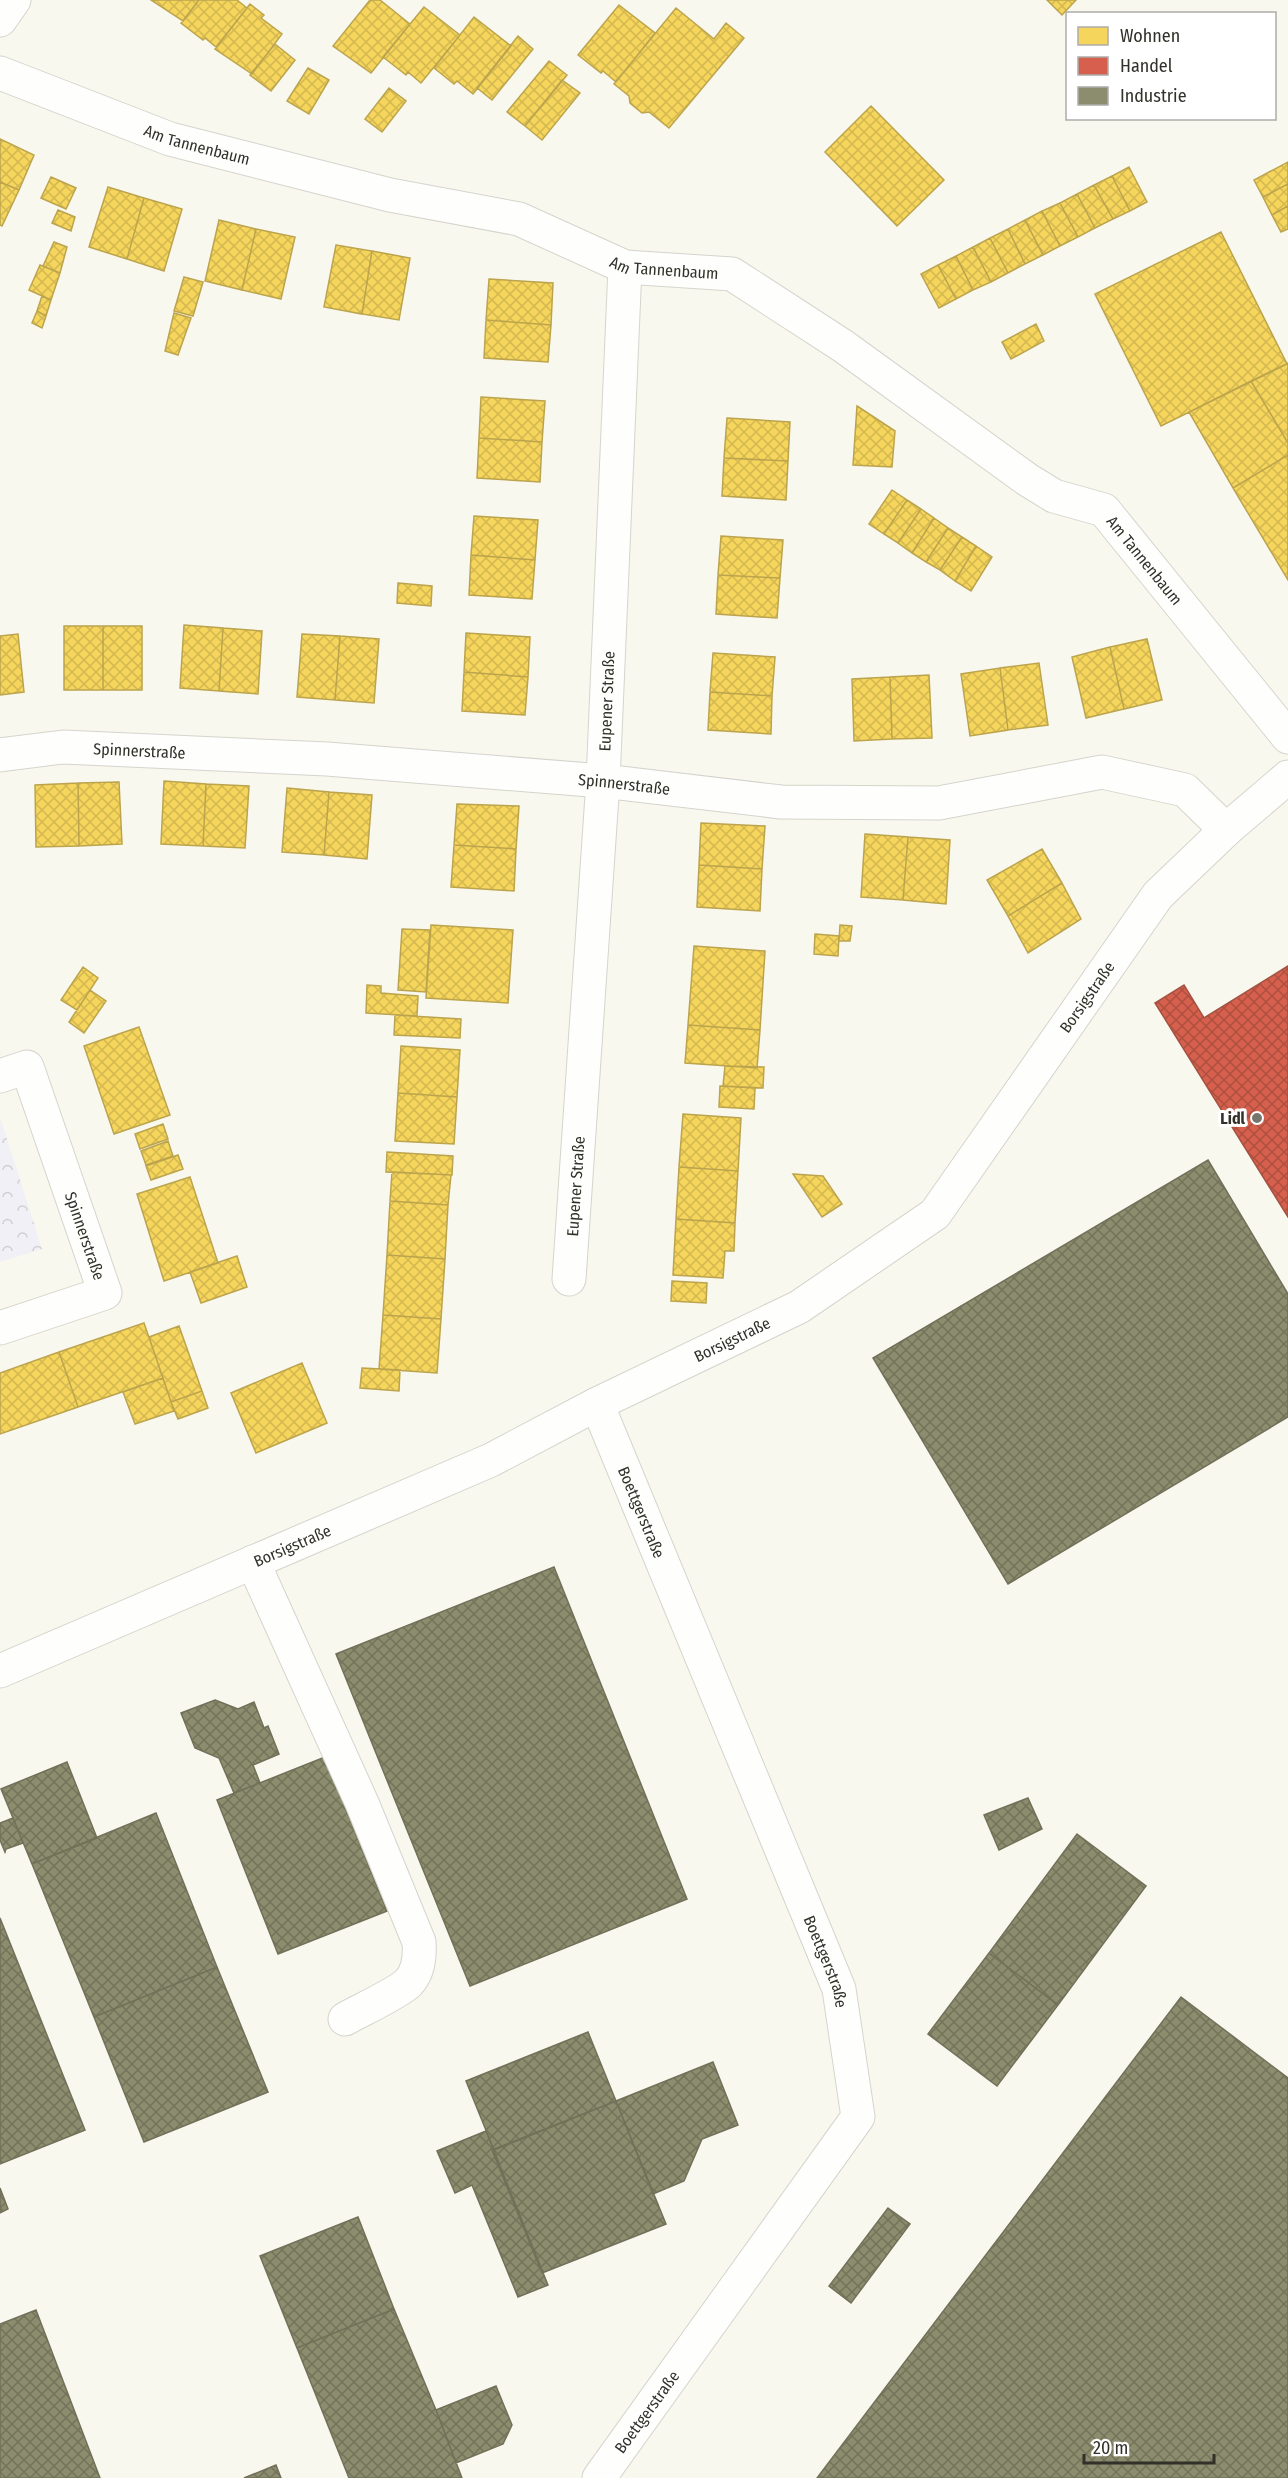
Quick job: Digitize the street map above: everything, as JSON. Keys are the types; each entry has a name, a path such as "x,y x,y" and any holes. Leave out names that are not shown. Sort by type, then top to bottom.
{"street":[{"path":"0,20 14,0"},
{"name":"Am Tannenbaum","path":"0,73 170,139 390,195 519,219 625,267 732,274 843,346 1020,475 1054,496 1104,510 1288,737"},
{"name":"Eupener Straße","path":"569,1279 603,781 625,267"},
{"name":"Spinnerstraße","path":"0,754 63,747 327,759 603,781 781,802 939,803 1102,772 1185,790 1226,830"},
{"name":"Borsigstraße","path":"0,1671 491,1460 597,1404 799,1307 936,1214 1158,895 1226,830 1288,777"},
{"name":"Spinnerstraße","path":"0,1076 27,1067 105,1293 0,1328"},
{"name":"Boettgerstraße","path":"597,1404 839,1989 858,2117 599,2478"},
{"path":"253,1562 358,1793 419,1942 420,1955 417,1967 408,1983 345,2019"}],"green space":[{"path":"0,1121 42,1249 0,1262"}],"building: Wohnen":[{"path":"151,0 199,0 183,21"},
{"path":"199,0 237,0 247,8 216,47 181,23"},
{"path":"370,0 380,0 410,24 371,73 333,46"},
{"path":"1047,0 1076,0 1062,15"},
{"path":"250,4 264,15 261,18 282,34 252,74 215,49"},
{"path":"619,5 655,33 616,82 578,55"},
{"path":"424,7 460,35 421,83 408,72 406,75 383,57"},
{"path":"676,8 714,39 726,23 744,38 669,128 649,112 642,113 630,103 629,96 614,84"},
{"path":"474,17 511,46 473,94 457,81 454,84 434,68"},
{"path":"518,36 533,49 492,100 477,88"},
{"path":"275,44 295,60 271,91 250,75"},
{"path":"549,61 567,75 525,126 507,112"},
{"path":"308,68 329,80 309,114 287,101"},
{"path":"562,80 580,93 542,140 525,126"},
{"path":"389,88 406,101 382,132 365,119"},
{"path":"871,106 944,180 897,226 825,152"},
{"path":"0,139 34,155 19,190 0,182"},
{"path":"1288,162 1288,184 1263,197 1254,180"},
{"path":"1129,167 1147,202 1130,211 1112,176"},
{"path":"1112,176 1130,211 1113,219 1094,185"},
{"path":"51,177 76,188 66,209 41,198"},
{"path":"0,182 19,190 2,226 0,225"},
{"path":"1288,184 1288,206 1272,215 1263,197"},
{"path":"1094,185 1113,219 1095,228 1077,194"},
{"path":"108,187 144,198 127,259 89,247"},
{"path":"1077,194 1095,228 1078,237 1060,203"},
{"path":"144,198 182,209 164,271 127,259"},
{"path":"1060,203 1078,237 1060,246 1042,211"},
{"path":"1288,206 1288,229 1281,232 1272,215"},
{"path":"58,210 75,217 71,231 52,223"},
{"path":"1042,211 1060,246 1043,255 1025,220"},
{"path":"219,220 256,229 242,290 205,281"},
{"path":"1025,220 1043,255 1025,264 1008,229"},
{"path":"256,229 295,237 281,299 242,290"},
{"path":"1008,229 1025,264 1008,273 990,238"},
{"path":"1221,232 1287,364 1161,426 1095,294"},
{"path":"990,238 1008,273 991,282 973,247"},
{"path":"54,242 67,247 60,273 43,266"},
{"path":"336,245 372,251 362,314 324,307"},
{"path":"973,247 991,282 973,290 956,256"},
{"path":"372,251 410,258 399,320 362,314"},
{"path":"956,256 973,290 956,299 938,265"},
{"path":"40,265 60,273 51,300 29,290"},
{"path":"938,265 956,299 939,308 921,274"},
{"path":"184,277 203,282 193,316 174,311"},
{"path":"489,279 553,283 551,325 486,320"},
{"path":"42,296 51,300 46,316 37,311"},
{"path":"37,311 46,316 42,328 32,323"},
{"path":"174,313 191,318 178,355 165,351"},
{"path":"486,320 551,325 548,362 484,358"},
{"path":"1036,324 1044,341 1011,359 1002,342"},
{"path":"1288,363 1288,443 1251,381"},
{"path":"1251,381 1288,443 1288,455 1233,488 1189,412"},
{"path":"481,397 545,401 542,442 479,438"},
{"path":"857,406 895,431 892,467 853,465"},
{"path":"727,418 790,422 788,461 724,458"},
{"path":"479,438 542,442 540,482 477,478"},
{"path":"1288,455 1288,580 1233,488"},
{"path":"724,458 788,461 786,500 722,496"},
{"path":"892,490 907,500 884,534 869,524"},
{"path":"907,500 921,509 898,543 884,534"},
{"path":"921,509 934,518 912,553 898,543"},
{"path":"474,516 538,520 535,560 471,555"},
{"path":"934,518 948,528 926,562 912,553"},
{"path":"948,528 962,537 940,570 926,562"},
{"path":"721,536 783,540 780,578 718,575"},
{"path":"962,537 976,546 955,581 940,570"},
{"path":"976,546 992,557 971,591 955,581"},
{"path":"471,555 535,560 532,599 469,595"},
{"path":"718,575 780,578 777,618 716,614"},
{"path":"398,583 432,586 431,606 397,603"},
{"path":"184,625 223,628 219,691 180,688"},
{"path":"64,626 103,626 103,690 64,690"},
{"path":"103,626 142,626 142,690 103,690"},
{"path":"223,628 262,631 258,694 219,691"},
{"path":"466,633 530,637 528,677 464,672"},
{"path":"18,634 24,692 0,695 0,636"},
{"path":"302,634 340,636 335,700 297,697"},
{"path":"340,636 379,639 374,703 335,700"},
{"path":"1147,639 1162,700 1124,709 1110,647"},
{"path":"1110,647 1124,709 1086,718 1072,657"},
{"path":"713,653 775,657 772,696 710,692"},
{"path":"1039,663 1048,725 1008,730 1000,668"},
{"path":"1000,668 1008,730 970,736 961,674"},
{"path":"464,672 528,677 525,715 462,711"},
{"path":"929,675 932,738 892,739 890,677"},
{"path":"890,677 892,739 854,741 852,679"},
{"path":"710,692 772,696 771,734 708,730"},
{"path":"164,781 206,784 203,846 161,844"},
{"path":"119,782 122,844 79,846 78,783"},
{"path":"78,783 79,846 36,847 35,785"},
{"path":"206,784 249,786 245,848 203,846"},
{"path":"287,788 329,792 324,855 282,852"},
{"path":"329,792 372,795 367,859 324,855"},
{"path":"457,804 519,806 516,849 454,845"},
{"path":"701,823 765,826 762,869 699,865"},
{"path":"865,834 908,837 903,900 861,897"},
{"path":"908,837 950,840 946,904 903,900"},
{"path":"454,845 516,849 514,891 451,887"},
{"path":"1042,849 1062,883 1008,916 987,880"},
{"path":"699,865 762,869 760,911 697,907"},
{"path":"1062,883 1081,919 1028,953 1008,916"},
{"path":"431,925 513,930 508,1003 426,998"},
{"path":"840,925 852,926 850,941 839,941"},
{"path":"402,929 430,930 426,992 398,990"},
{"path":"815,934 839,936 838,956 814,954"},
{"path":"694,946 765,951 760,1030 688,1025"},
{"path":"83,967 98,978 77,1010 61,1000"},
{"path":"367,985 381,986 381,993 418,996 417,1016 366,1013"},
{"path":"90,990 106,1001 84,1033 69,1022"},
{"path":"395,1015 461,1019 460,1038 394,1035"},
{"path":"688,1025 760,1030 757,1068 685,1063"},
{"path":"139,1027 170,1115 114,1134 84,1046"},
{"path":"401,1046 460,1050 457,1097 398,1093"},
{"path":"725,1066 764,1067 763,1088 723,1086"},
{"path":"720,1086 755,1088 754,1109 719,1107"},
{"path":"398,1093 457,1097 454,1144 395,1141"},
{"path":"683,1114 741,1118 738,1171 679,1167"},
{"path":"163,1124 168,1139 140,1149 135,1134"},
{"path":"168,1141 173,1156 146,1165 141,1151"},
{"path":"387,1152 453,1156 452,1175 386,1172"},
{"path":"178,1155 183,1169 151,1180 146,1166"},
{"path":"679,1167 738,1171 735,1223 676,1219"},
{"path":"392,1172 451,1175 448,1205 390,1201"},
{"path":"793,1174 823,1176 842,1204 822,1217"},
{"path":"190,1177 218,1263 164,1281 137,1194"},
{"path":"390,1201 448,1205 445,1259 387,1255"},
{"path":"676,1219 735,1223 734,1251 725,1251 723,1278 673,1275"},
{"path":"387,1255 445,1259 441,1319 383,1315"},
{"path":"237,1256 247,1287 201,1303 190,1272"},
{"path":"672,1281 707,1283 706,1303 671,1301"},
{"path":"383,1315 441,1319 437,1373 379,1369"},
{"path":"144,1323 163,1378 78,1407 59,1352"},
{"path":"179,1326 202,1391 171,1402 149,1337"},
{"path":"59,1352 78,1407 0,1434 0,1373"},
{"path":"302,1363 327,1423 256,1453 231,1393"},
{"path":"362,1368 400,1370 399,1391 360,1388"},
{"path":"163,1378 174,1411 135,1424 123,1392"},
{"path":"202,1391 208,1408 178,1419 171,1402"}],"building: Handel":[{"name":"Lidl","path":"1288,966 1288,1217 1155,1003 1184,985 1204,1018"}],"building: Industrie":[{"path":"1208,1160 1288,1294 1288,1417 1008,1584 873,1358"},
{"path":"554,1567 687,1899 470,1986 336,1654"},
{"path":"215,1700 238,1709 254,1702 264,1728 268,1726 279,1754 253,1765 260,1783 234,1793 219,1758 195,1748 181,1713"},
{"path":"325,1757 387,1911 278,1954 217,1800"},
{"path":"67,1762 97,1838 32,1864 1,1789"},
{"path":"1028,1798 1042,1829 999,1850 984,1815"},
{"path":"156,1813 217,1967 94,2017 32,1864"},
{"path":"13,1818 23,1843 6,1849 5,1852 0,1840 0,1823"},
{"path":"1077,1834 1146,1886 1058,2005 989,1953"},
{"path":"0,1918 85,2130 0,2164"},
{"path":"989,1953 1058,2005 997,2086 928,2034"},
{"path":"217,1967 268,2092 144,2142 94,2017"},
{"path":"1181,1997 1288,2078 1288,2478 817,2478"},
{"path":"588,2032 616,2101 494,2150 466,2081"},
{"path":"713,2062 738,2125 702,2139 684,2181 653,2194 616,2101"},
{"path":"616,2101 666,2224 542,2273 492,2150"},
{"path":"486,2131 548,2285 518,2297 472,2185 455,2193 437,2151"},
{"path":"0,2188 8,2209 0,2213"},
{"path":"888,2208 910,2224 851,2303 829,2286"},
{"path":"358,2217 394,2309 297,2348 260,2256"},
{"path":"394,2309 462,2478 349,2478 297,2348"},
{"path":"36,2310 100,2478 0,2478 0,2324"},
{"path":"496,2386 512,2425 503,2444 456,2463 436,2410"},
{"path":"276,2465 281,2478 244,2478"}],"place":[{"name":"Lidl","path":"1257,1118"}]}
